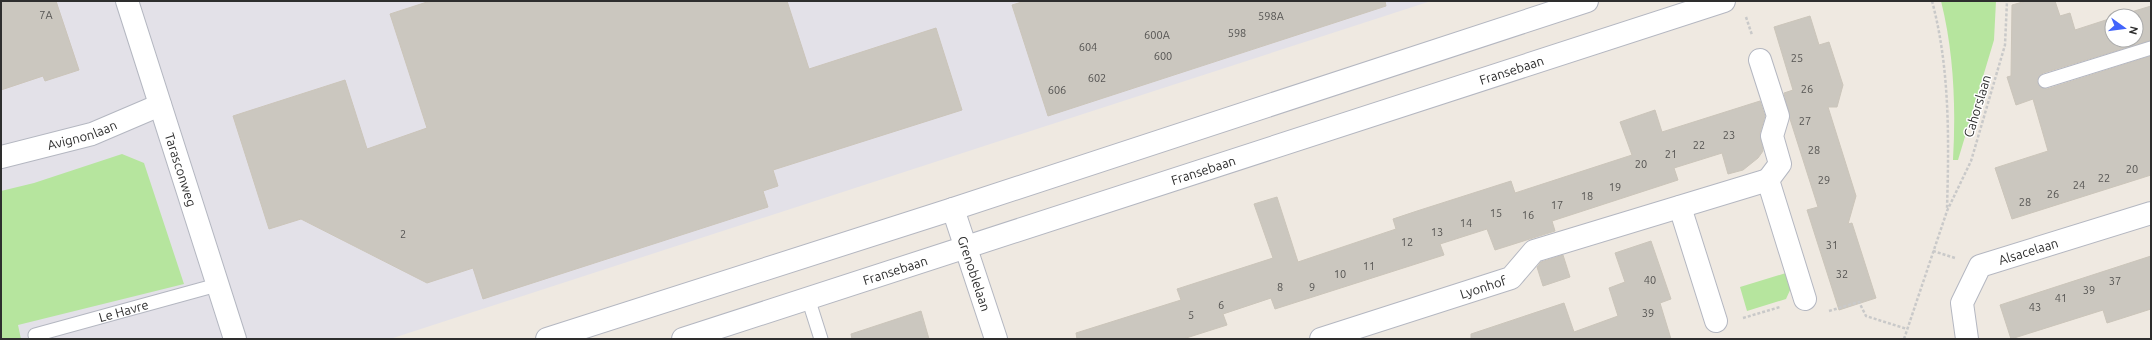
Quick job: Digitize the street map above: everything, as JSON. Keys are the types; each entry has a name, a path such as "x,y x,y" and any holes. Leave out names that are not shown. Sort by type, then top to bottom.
{"street":[{"name":"Tarasconweg","path":"127,1 235,339"},
{"path":"547,339 953,209 1587,1"},
{"name":"Fransebaan","path":"683,339 1724,1"},
{"path":"1760,60 1778,116 1772,136 1780,164 1768,180 1804,299"},
{"name":"Avignonlaan","path":"1,157 92,134 160,105"},
{"name":"Lyonhof","path":"1321,339 1511,278 1534,251 1768,180"},
{"path":"1680,207 1716,321"},
{"name":"Grenoblelaan","path":"953,209 996,339"},
{"name":"Alsacelaan","path":"1967,339 1962,303 1980,266 2151,213"}],"lane":[{"path":"2045,81 2151,48"},
{"name":"Le Havre","path":"36,339 35,335 217,286"},
{"path":"808,298 821,339"}],"path":[{"name":"Cahorslaan","path":"1932,1 1944,54 1948,160 1947,211"},
{"name":"Cahorslaan","path":"1904,339 1947,211 1971,161 2006,45 2007,1"},
{"path":"1745,16 1760,60"},
{"path":"1741,319 1804,299 1824,312 1859,302 1866,316 1907,329"}],"shaded area":[{"path":"1,1 1431,1 390,339 1,339"}],"green space":[{"path":"1941,1 1996,1 1994,40 1958,160 1953,160 1953,80 1949,40"},
{"path":"122,154 144,163 184,284 18,325 21,339 1,339 1,191 34,183"},
{"path":"1786,273 1791,288 1786,299 1747,311 1740,287"}],"building":[{"path":"1,1 56,1 79,70 45,81 43,76 1,90"},
{"path":"430,1 787,1 809,69 936,28 962,110 773,170 778,186 763,191 768,207 483,299 473,268 427,283 301,219 269,229 233,116 345,80 367,149 427,128 390,14"},
{"path":"1025,1 1385,1 1386,6 1048,116 1012,5"},
{"path":"2026,1 2055,1 2060,16 2070,13 2075,30 2104,21 2104,48 2125,48 2043,73 2037,80 2040,87 2047,89 2151,56 2151,175 2012,219 1995,168 2048,151 2033,99 2016,105 2007,77 2011,76 2012,5"},
{"path":"2151,6 2151,40 2144,42 2144,8"},
{"path":"1810,16 1819,45 1829,42 1843,85 1837,107 1828,107 1856,196 1848,224 1852,223 1876,298 1839,310 1807,210 1818,207 1790,119 1784,93 1793,90 1774,27"},
{"path":"1760,101 1765,116 1760,133 1763,151 1758,158 1743,170 1728,174 1722,153 1674,168 1678,180 1552,221 1555,231 1495,250 1487,229 1440,244 1444,255 1275,309 1271,298 1223,314 1227,325 1183,339 1077,339 1076,333 1181,300 1177,289 1273,258 1254,204 1277,197 1298,262 1396,229 1393,219 1417,211 1511,181 1515,193 1632,155 1620,122 1655,110 1662,132"},
{"path":"1651,241 1671,299 1660,303 1671,339 1471,339 1471,334 1564,303 1574,332 1618,316 1609,288 1625,282 1615,253"},
{"path":"1563,255 1570,277 1543,286 1537,267 1541,262"},
{"path":"2151,256 2151,309 2107,323 2103,310 2011,339 2000,305"},
{"path":"921,311 929,339 852,339 851,334"}]}
